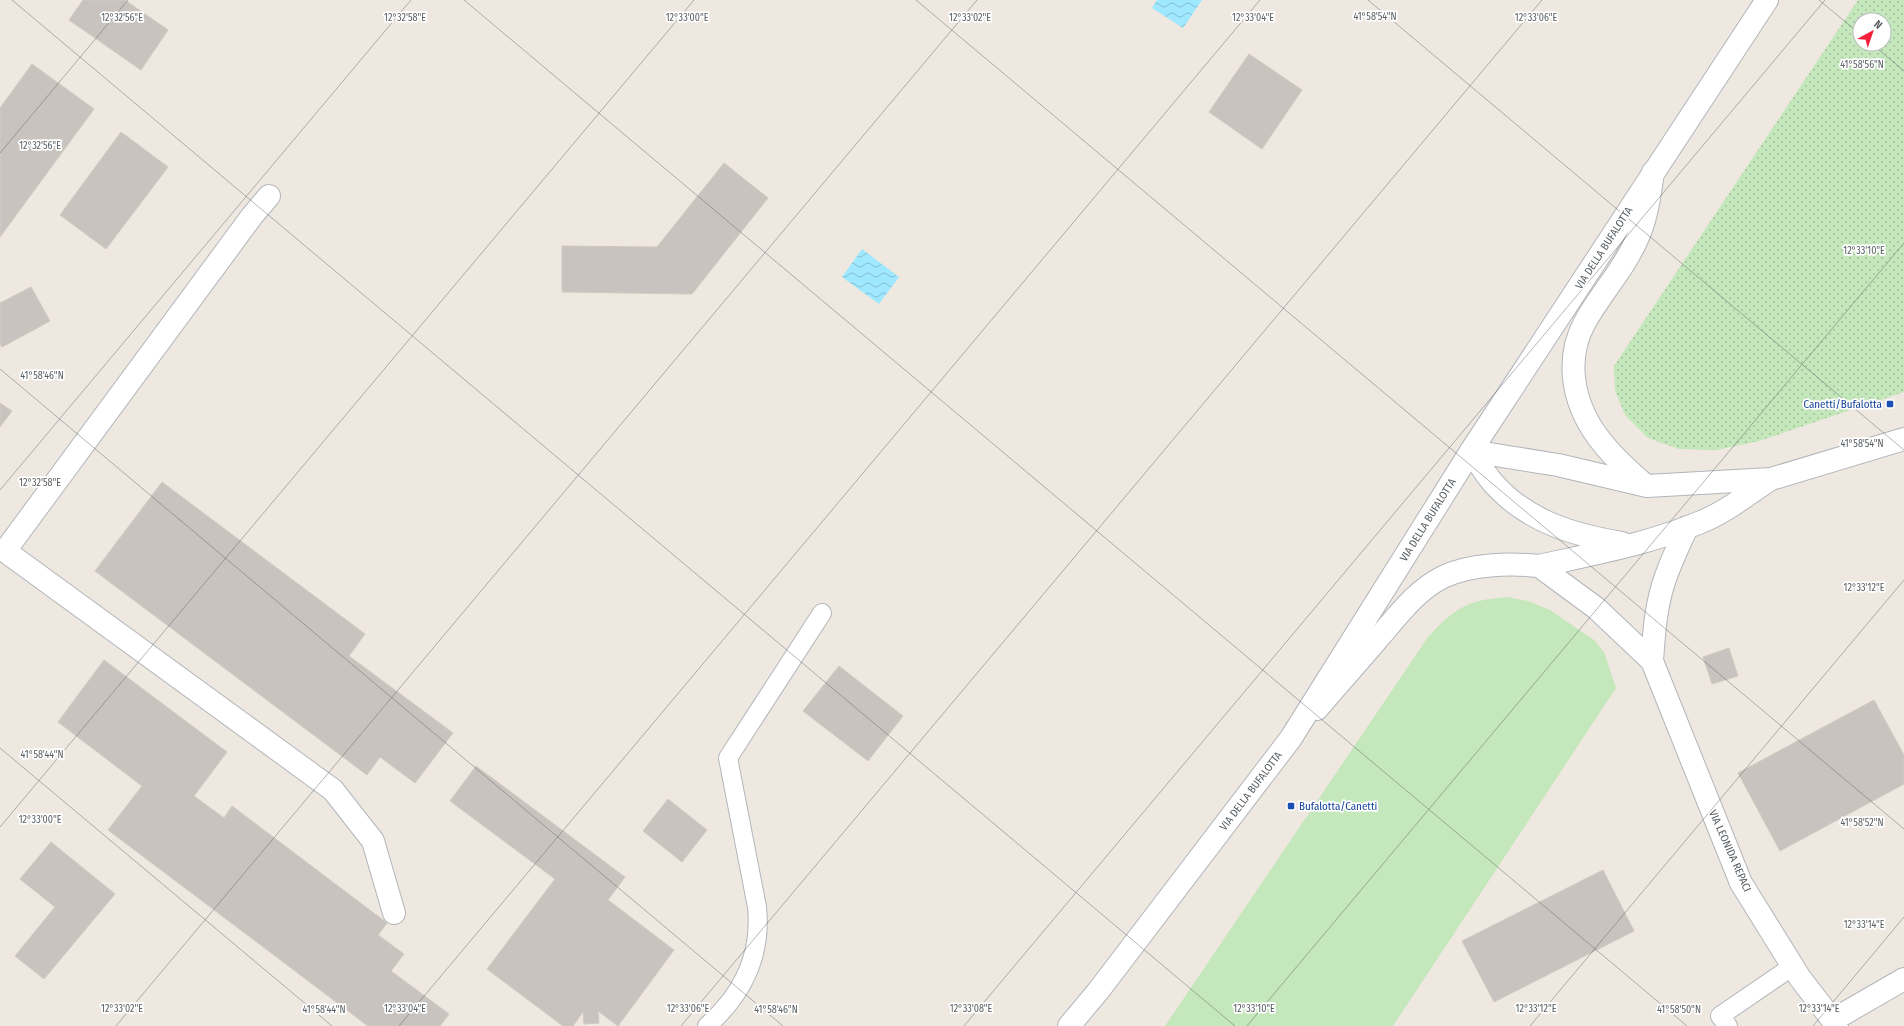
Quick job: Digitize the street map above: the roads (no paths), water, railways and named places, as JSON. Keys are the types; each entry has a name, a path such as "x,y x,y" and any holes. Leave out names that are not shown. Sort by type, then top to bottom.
{"street":[{"name":"VIA DELLA BUFALOTTA","path":"1069,1026 1099,990 1291,738 1471,451 1767,0"},
{"path":"1647,486 1610,453 1591,428 1583,415 1578,400 1572,365 1574,350 1585,322 1618,273 1639,236 1648,202 1653,172"},
{"path":"269,196 252,216 5,551 333,790 373,841 394,913"},
{"path":"1471,451 1558,465 1647,486 1771,479 1904,439"},
{"path":"1471,451 1493,483 1523,510 1567,531 1589,538 1634,545"},
{"path":"1291,738 1407,606 1434,582 1455,573 1471,569 1526,565 1539,566 1634,545 1687,527 1716,515 1771,479"},
{"name":"VIA LEONIDA REPACI","path":"1652,661 1654,630 1666,577 1687,527"},
{"name":"VIA LEONIDA REPACI","path":"1539,566 1596,608 1652,661 1741,883 1800,978 1835,1023"},
{"path":"1835,1023 1904,979"}],"lane":[{"path":"707,1026 732,1000 746,977 754,954 758,927 757,907 728,758 822,613"},
{"path":"1728,1026 1720,1016 1793,966"}],"water":[{"path":"1157,0 1202,0 1183,28 1152,8"},
{"path":"862,249 899,277 879,304 842,277"}],"place":[{"name":"Canetti/Bufalotta","path":"1890,404"},
{"name":"Bufalotta/Canetti","path":"1291,806"}]}
